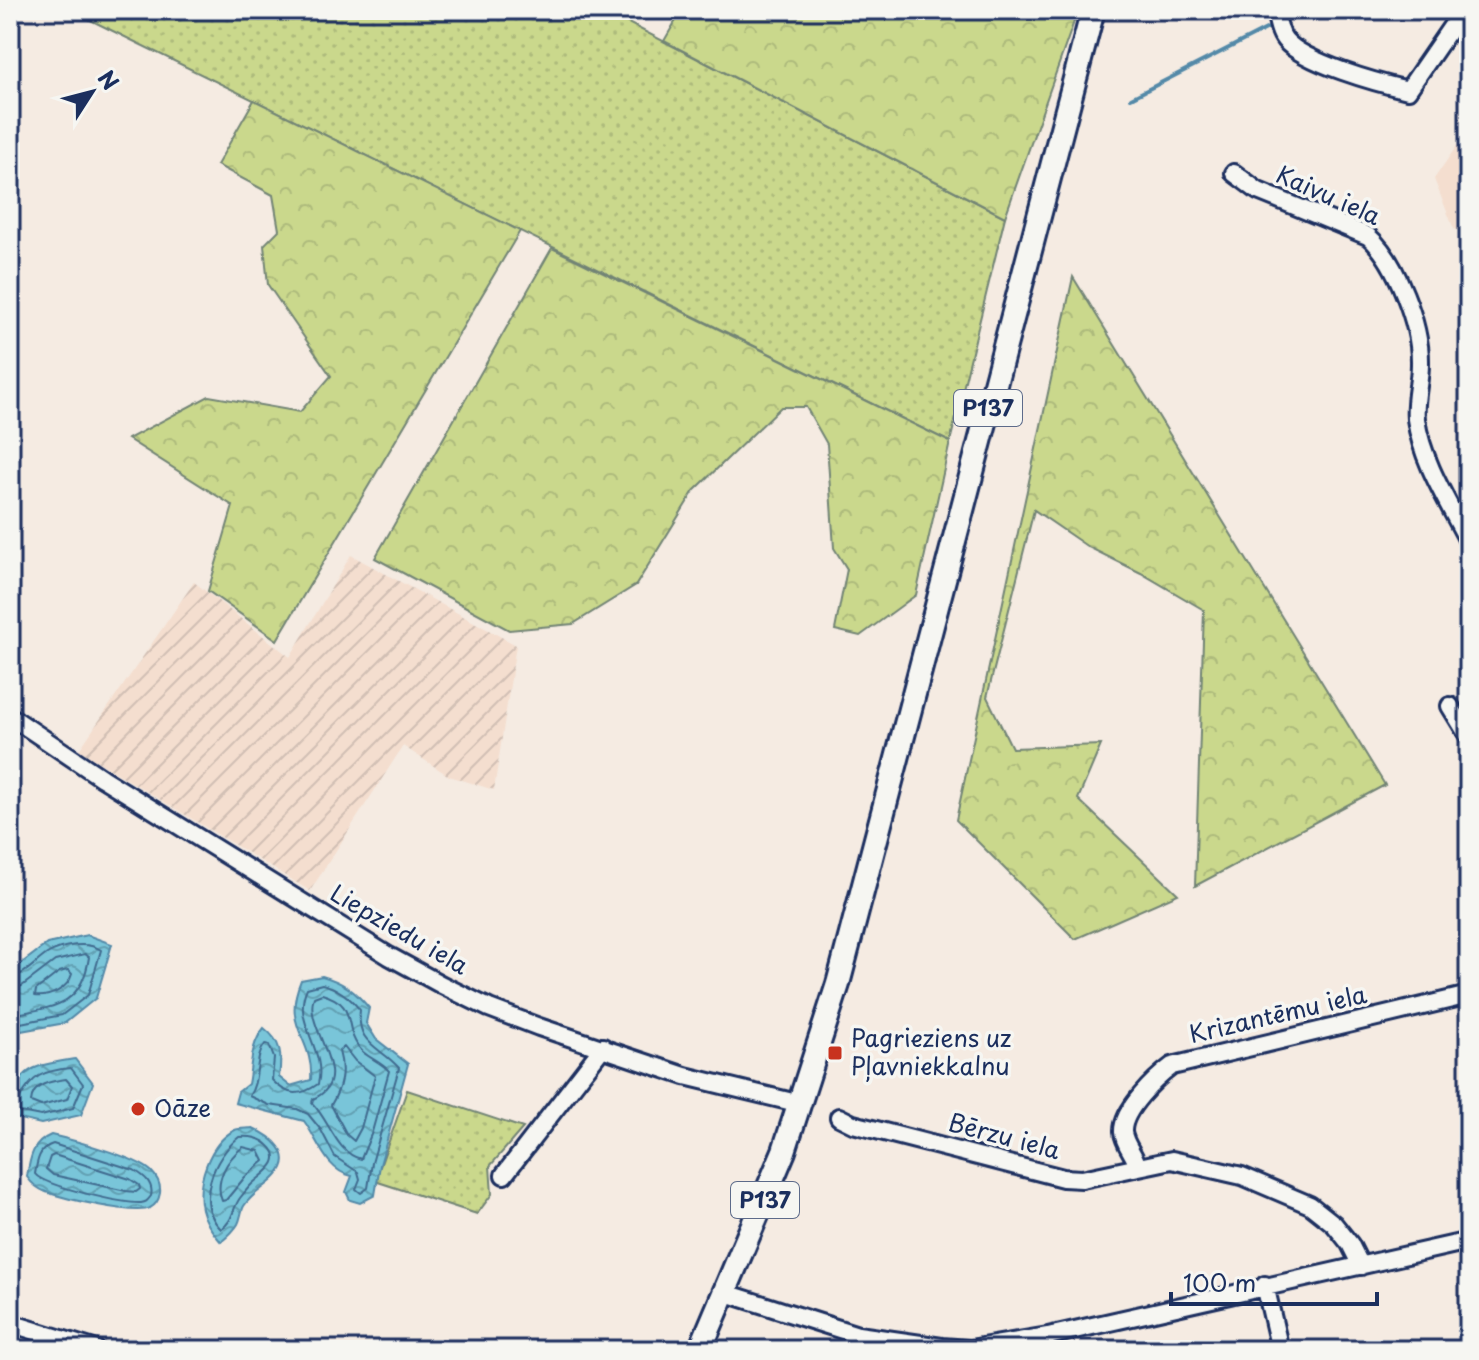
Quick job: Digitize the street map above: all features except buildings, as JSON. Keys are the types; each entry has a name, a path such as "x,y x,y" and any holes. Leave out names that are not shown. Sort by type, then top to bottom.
{"main road":[{"name":"P137","path":"700,1350 766,1198 801,1104 838,984 1093,10"}],"street":[{"path":"1275,10 1282,38 1295,49 1361,79 1408,90 1463,10"},
{"name":"Kaivu iela","path":"1234,173 1258,191 1368,236 1385,254 1401,289 1418,345 1421,365 1416,420 1427,457 1469,543"},
{"path":"1450,706 1469,737"},
{"name":"Liepziedu iela","path":"10,716 102,778 416,971 489,1008 685,1076 801,1104"},
{"name":"Krizantēmu iela","path":"1138,1167 1123,1136 1124,1126 1139,1097 1172,1066 1469,995"},
{"path":"504,1175 603,1047"},
{"name":"Bērzu iela","path":"839,1117 853,1124 1063,1178 1082,1179 1172,1160 1242,1176 1310,1205 1334,1224 1350,1244 1361,1266"},
{"path":"726,1293 858,1335 970,1349 1050,1343 1265,1285 1469,1241"},
{"path":"1265,1285 1280,1350"},
{"path":"10,1323 97,1350"}],"shaded area":[{"path":"1469,128 1469,233 1454,229 1434,179"},
{"path":"351,555 516,645 494,790 449,776 403,746 310,891 79,750 194,582 290,657"}],"green space":[{"path":"70,10 603,10 1005,217 950,442"},
{"path":"682,10 1078,10 1005,217 664,41"},
{"path":"254,100 520,231 277,640 208,591 233,506 128,439 209,396 300,412 331,376 268,285 264,245 279,230 273,195 217,165"},
{"path":"552,248 950,442 916,595 860,636 835,630 847,569 834,548 827,444 806,407 781,407 694,491 636,585 573,624 509,630 375,558"},
{"path":"1073,277 1385,785 1195,886 1204,610 1141,573 1088,547 1034,510 987,697 1012,748 1101,745 1078,799 1178,894 1075,939 956,820"},
{"path":"407,1090 523,1128 490,1166 492,1194 477,1214 375,1181"}],"water":[{"path":"87,935 112,944 96,998 65,1023 10,1033 10,972 47,944"},
{"path":"322,976 342,984 359,997 369,1008 366,1023 376,1039 408,1064 380,1165 375,1195 360,1203 350,1200 346,1192 352,1176 343,1173 329,1161 304,1121 235,1103 238,1092 248,1084 254,1048 264,1028 274,1038 279,1050 279,1077 290,1086 311,1080 308,1053 296,1021 296,996 301,980"},
{"path":"75,1059 93,1083 81,1115 41,1124 11,1117 17,1088 28,1072 46,1064"},
{"path":"253,1128 274,1141 284,1160 273,1179 248,1201 236,1227 221,1242 209,1227 202,1209 201,1188 206,1165 226,1136 237,1129"},
{"path":"51,1135 132,1160 151,1171 160,1187 157,1202 150,1208 130,1210 67,1198 38,1188 27,1177 29,1164 36,1147"}],"waterway":[{"path":"1283,20 1303,10"},
{"path":"1131,98 1272,26"}],"place":[{"name":"Pagrieziens uz Pļavniekkalnu","path":"835,1053"},
{"name":"Oāze","path":"138,1109"}]}
